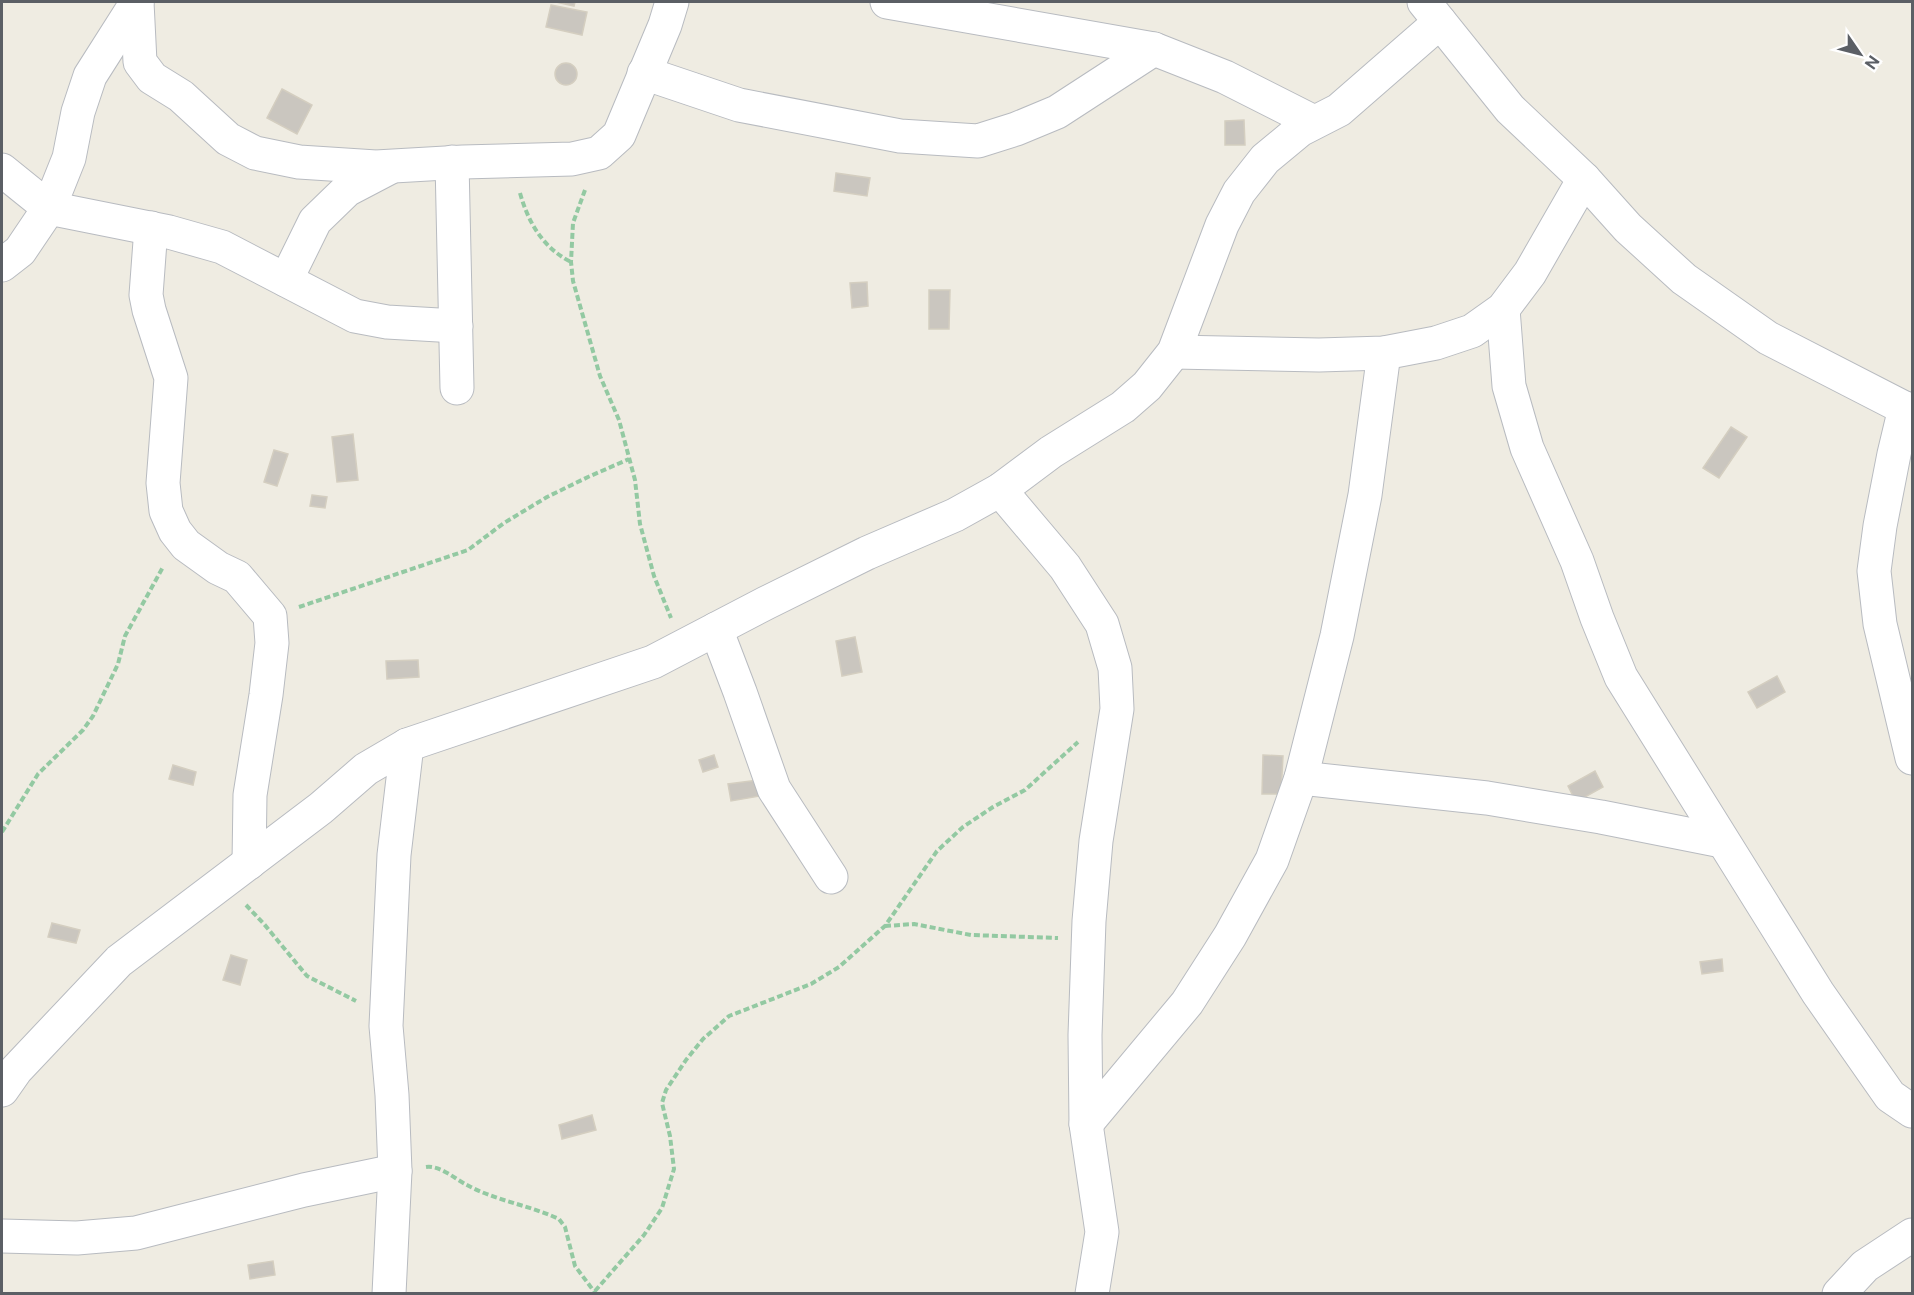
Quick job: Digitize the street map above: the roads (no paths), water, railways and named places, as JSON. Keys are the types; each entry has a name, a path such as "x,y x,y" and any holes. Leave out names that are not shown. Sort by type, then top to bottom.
{"street":[{"path":"137,2 140,62 145,70 152,78 181,96 228,139 255,153 299,162 390,167 452,162 572,159 599,153 619,135 672,2"},
{"path":"2,265 20,251 49,208 69,158 78,112 90,76 137,2"},
{"path":"887,2 1154,49 1225,77 1314,122"},
{"path":"6,1078 119,962 321,808 366,769 407,745 653,662 867,553 955,515 1000,490 1051,452 1123,407 1147,386 1174,352 1222,225 1239,192 1265,159 1300,130 1340,110 1432,12 1510,109 1584,179 1628,228 1684,279 1768,338 1909,410 1894,454 1874,571 1880,624 1912,758"},
{"path":"644,73 739,105 900,136 978,141 1016,129 1057,112 1154,49"},
{"path":"452,162 457,388"},
{"path":"286,280 315,221 347,190 390,167"},
{"path":"2,170 49,208 151,228 222,248 355,316 387,322 456,326"},
{"path":"1174,352 1319,355 1384,353 1436,343 1473,331 1503,309 1530,273 1584,179"},
{"path":"151,228 146,295 148,310 171,378 163,483 166,511 175,531 186,545 218,568 237,577 270,616 272,643 268,685 236,873"},
{"path":"1503,309 1509,386 1527,448 1577,561 1596,618 1621,677 1818,993 1890,1096 1912,1111"},
{"path":"1086,1124 1187,1003 1230,936 1272,860 1301,778 1337,636 1365,495 1384,353"},
{"path":"1000,490 1065,567 1102,624 1114,668 1118,708 1096,841 1088,940 1085,1035 1086,1124 1102,1232 1092,1293"},
{"path":"716,629 774,789 831,877"},
{"path":"389,1293 395,1171 386,1026 394,855 407,745"},
{"path":"1301,778 1487,798 1601,817 1722,841"},
{"path":"2,1236 77,1238 136,1233 304,1190 395,1171"},
{"path":"1839,1293 1865,1266 1912,1235"}]}
